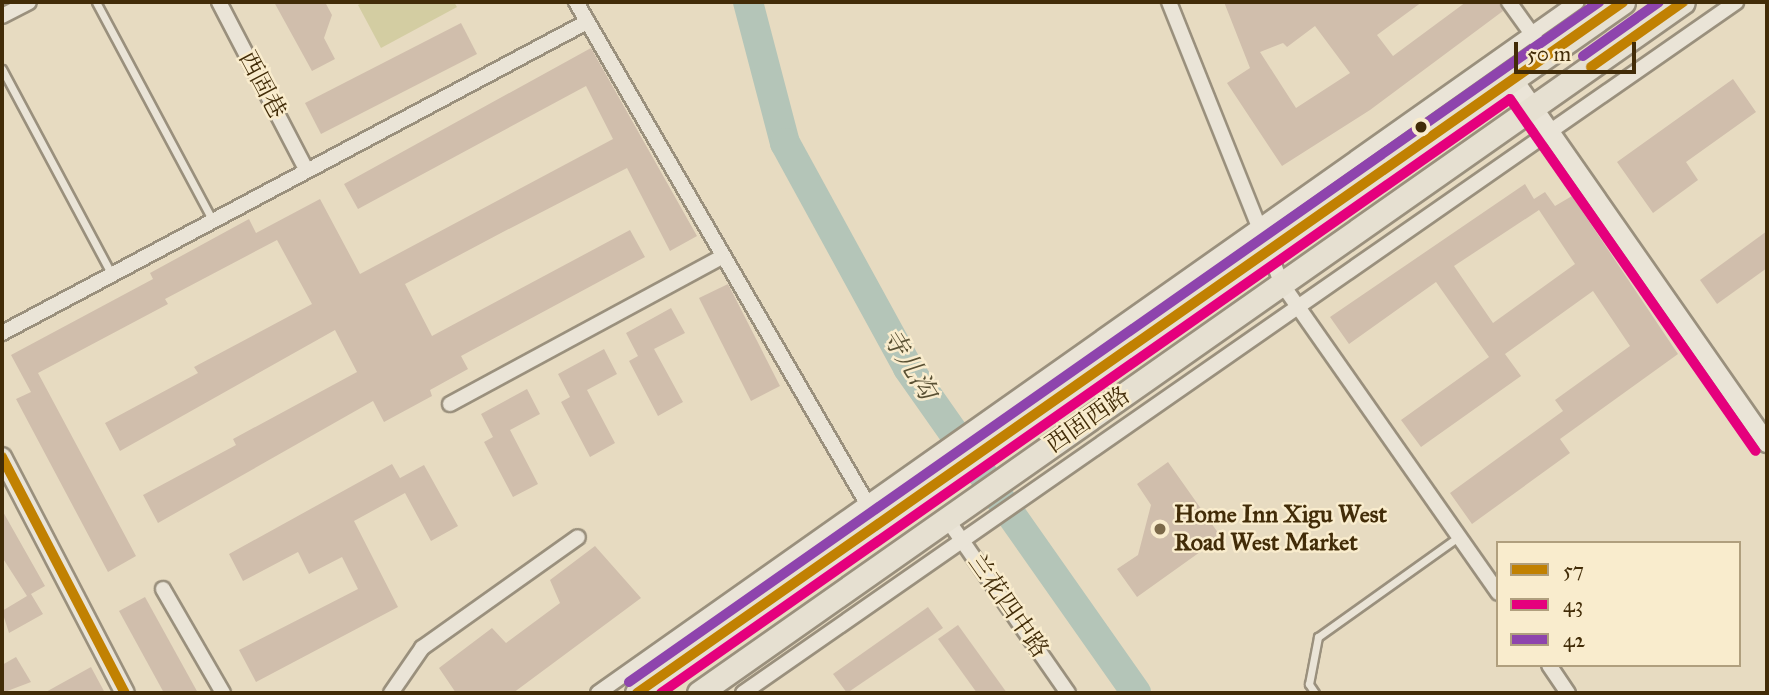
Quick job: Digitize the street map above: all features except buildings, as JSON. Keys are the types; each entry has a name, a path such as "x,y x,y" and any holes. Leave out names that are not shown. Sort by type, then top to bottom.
{"main road":[{"name":"西固西路","path":"637,693 873,514 996,427 1268,250 1623,2"},
{"name":"西固西路","path":"699,693 1683,2"}],"street":[{"path":"2,16 29,2"},
{"name":"西固巷","path":"219,2 306,169"},
{"path":"576,2 873,514 598,693"},
{"path":"1169,2 1282,284 1496,590"},
{"path":"1509,2 1547,55"},
{"path":"996,427 1257,226 1577,2"},
{"path":"743,693 1036,486 1299,308 1735,2"},
{"path":"2,333 306,169 587,22"},
{"path":"1513,79 1767,443"},
{"path":"450,404 722,257"},
{"path":"2,457 125,693"},
{"name":"兰花四中路","path":"954,514 961,540 1068,693"},
{"path":"391,693 422,648 578,537"},
{"path":"163,590 223,693"},
{"path":"1550,667 1568,693"}],"lane":[{"path":"96,2 212,219"},
{"path":"2,69 111,274"},
{"path":"1315,693 1309,684 1318,637 1458,537"}],"shaded area":[{"path":"364,2 454,2 457,7 381,48 358,5"}],"waterway":[{"name":"寺儿沟","path":"748,2 785,143 908,368 1136,693"}],"transit line":[{"name":"42","path":"629,682 1599,2"},
{"name":"57","path":"637,693 1623,2"},
{"name":"42","path":"1583,56 1659,2"},
{"name":"57","path":"1591,67 1683,2"},
{"name":"43","path":"661,693 1510,99 1756,451"},
{"name":"57","path":"2,457 125,693"}],"place":[{"name":"Home Inn Xigu West Road West Market","path":"1160,529"}]}
